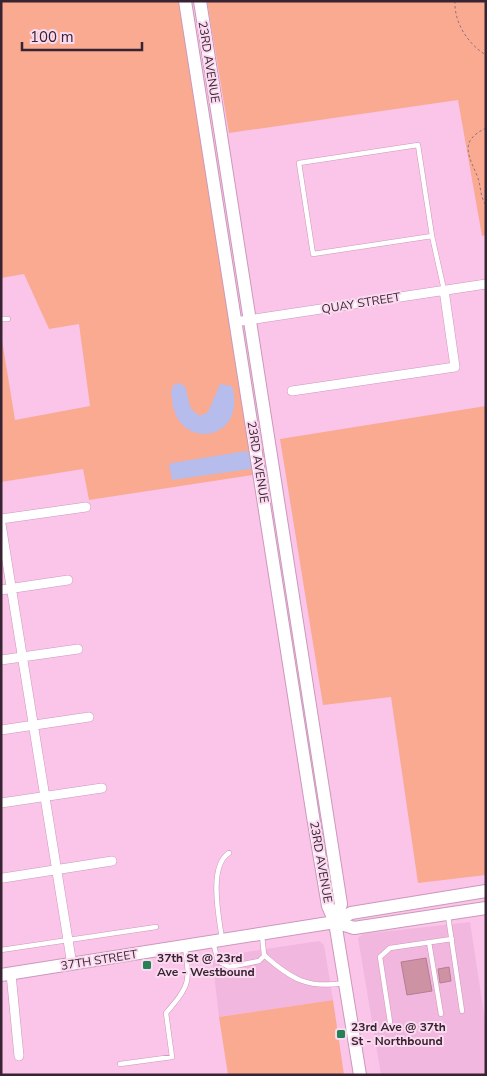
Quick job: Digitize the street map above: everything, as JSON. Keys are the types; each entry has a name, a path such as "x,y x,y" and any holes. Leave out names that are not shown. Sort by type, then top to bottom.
{"main road":[{"name":"23RD AVENUE","path":"184,1 328,906 335,922 360,1075"},
{"name":"23RD AVENUE","path":"200,1 341,904 335,922"},
{"name":"37TH STREET","path":"6,974 335,922 351,913 486,891"},
{"name":"37TH STREET","path":"335,922 354,928 486,908"}],"street":[{"name":"QUAY STREET","path":"235,322 486,284"},
{"path":"292,391 455,367 444,290"},
{"path":"1,519 86,507"},
{"path":"1,524 72,964"},
{"path":"1,590 68,580"},
{"path":"1,660 78,649"},
{"path":"1,730 89,717"},
{"path":"1,803 102,788"},
{"path":"3,878 112,861"},
{"path":"6,974 19,1056"}],"lane":[{"path":"432,236 313,254 299,163 418,146 432,236 444,290"},
{"path":"1,319 8,319"},
{"path":"228,853 223,856 217,868 218,961 229,967 259,961 265,955"},
{"path":"448,914 462,1011"},
{"path":"1,950 156,927"},
{"path":"262,934 265,955 277,966 306,984 326,986 345,983"},
{"path":"390,1022 380,957 390,948 452,939"},
{"path":"430,942 441,1014"},
{"path":"120,1064 172,1058 166,1013 187,985 188,975 184,946"}],"path":[{"path":"455,1 456,14 464,34 472,44 486,55"},
{"path":"486,128 474,135 468,148 468,156 486,205"}],"shaded area":[{"path":"182,1 260,474 89,500 83,469 1,482 1,334 15,420 90,406 79,324 49,329 24,274 1,278 1,2"},
{"path":"207,1 486,1 486,235 482,236 458,100 229,133"},
{"path":"486,406 486,875 418,883 391,697 323,705 280,439"},
{"path":"470,922 486,1027 486,1075 381,1075 358,938 363,934"},
{"path":"319,941 324,945 333,1000 219,1017 212,957"},
{"path":"333,1000 344,1075 228,1075 219,1017"}],"water":[{"path":"176,383 185,386 191,409 200,416 208,412 220,384 232,386 234,405 230,419 221,429 210,434 197,433 186,428 177,417 172,400 171,393"},
{"path":"246,451 250,454 252,467 250,469 172,480 169,464"}],"building":[{"path":"426,958 432,991 407,995 401,962"},
{"path":"449,967 451,981 440,983 438,969"}],"place":[{"name":"37th St @ 23rd Ave - Westbound","path":"147,965"},
{"name":"23rd Ave @ 37th St - Northbound","path":"341,1034"}]}
